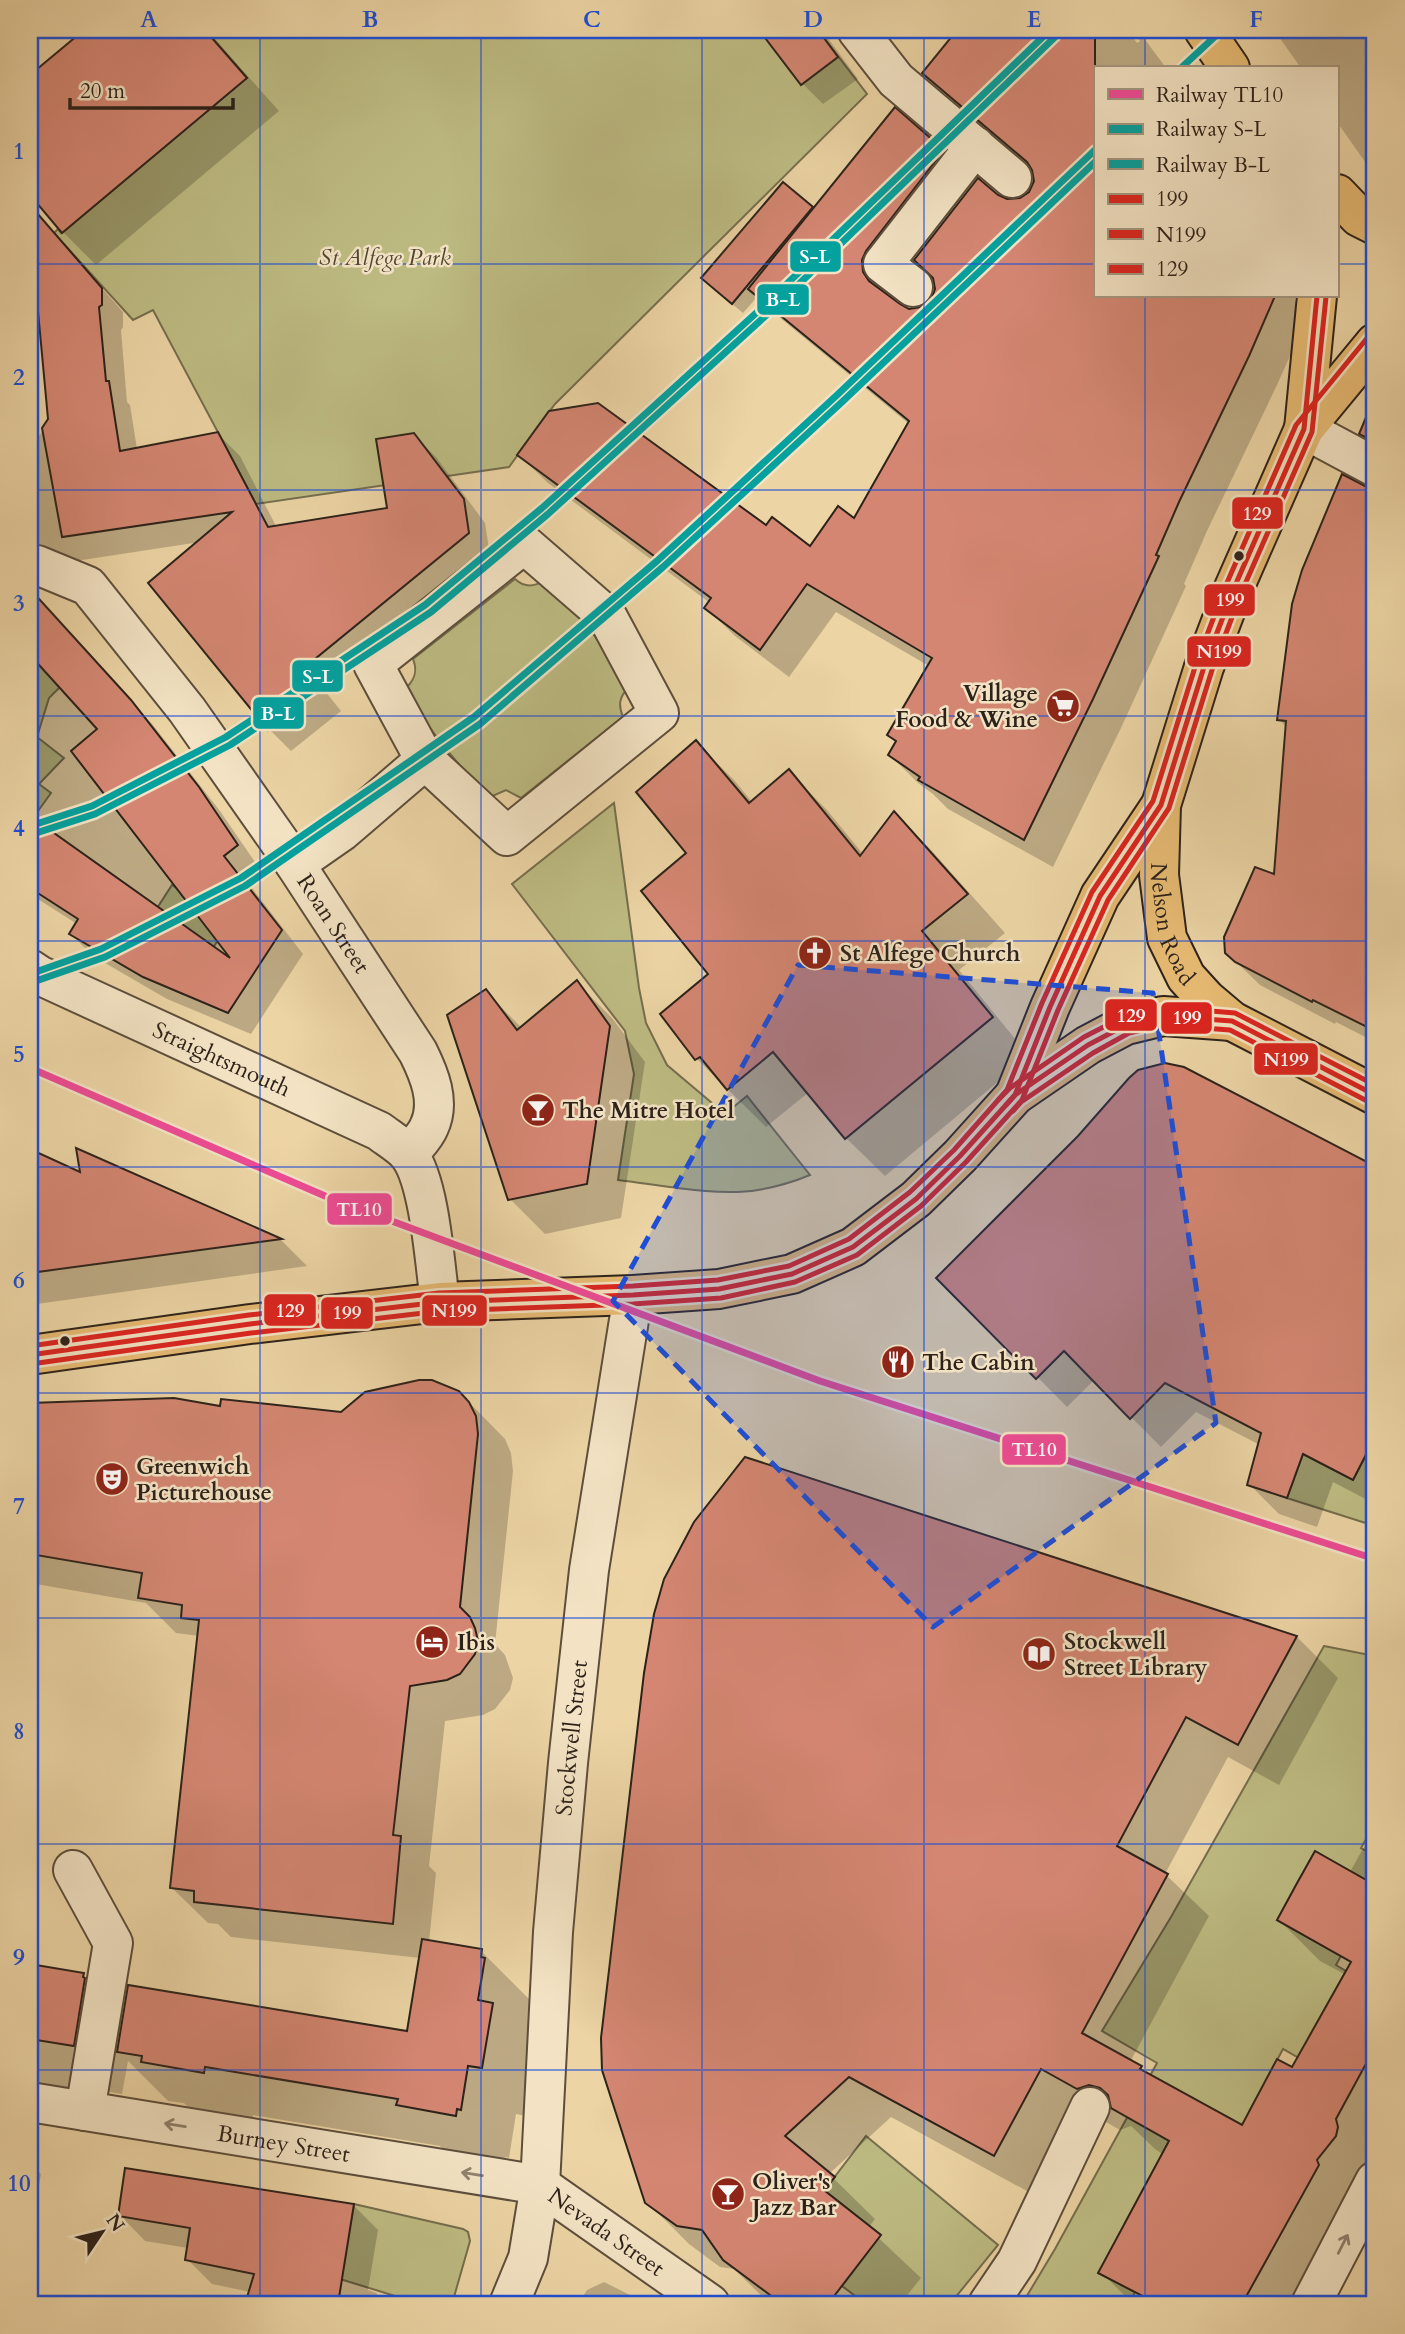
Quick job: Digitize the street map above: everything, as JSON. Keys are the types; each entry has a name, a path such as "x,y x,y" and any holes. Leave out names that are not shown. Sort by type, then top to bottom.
{"main road":[{"path":"1204,30 1229,66"},
{"path":"1338,195 1359,217 1375,225"},
{"path":"1304,429 1317,298"},
{"path":"30,1355 250,1324 440,1302 719,1289 792,1274 853,1247 916,1199 960,1156 1015,1095 1100,896 1161,805 1204,667 1234,588 1304,429 1375,343"},
{"name":"Nelson Road","path":"1161,805 1159,876 1167,937 1186,977 1232,1021 1375,1095"},
{"name":"Nelson Road","path":"1015,1095 1088,1045 1126,1025 1163,1016 1232,1021"}],"street":[{"path":"864,32 896,80 1012,178"},
{"path":"913,287 883,264 975,146"},
{"path":"1304,429 1375,467"},
{"path":"524,544 607,616 659,713 507,836 425,760 373,664 524,544"},
{"name":"Roan Street","path":"32,556 88,586 187,710 295,864 418,1052 432,1086 434,1107 429,1128 409,1154"},
{"path":"295,864 341,832 425,760"},
{"name":"Straightsmouth","path":"30,969 379,1131 409,1154"},
{"path":"409,1154 424,1197 440,1302"},
{"name":"Stockwell Street","path":"509,2304 528,2258 540,2185 553,1931 568,1763 589,1570 633,1295"},
{"path":"80,1882 113,1943 85,2110"},
{"name":"Burney Street","path":"30,2102 540,2185"},
{"path":"988,2304 1017,2261 1090,2107"},
{"path":"1311,2304 1375,2181"},
{"name":"Nevada Street","path":"540,2185 710,2304"}],"highlighted area":[{"path":"798,965 1153,993 1216,1423 933,1627 613,1301"}],"green space":[{"name":"St Alfege Park","path":"205,30 818,30 867,94 555,404 509,467 256,504 153,310 133,320 54,233 58,229 61,233 247,78"},
{"path":"515,579 530,586 545,580 591,630 629,687 620,701 623,717 521,798 506,790 490,797 443,746 405,689 415,675 413,659"},
{"path":"30,655 60,687 49,698 37,737 64,758 39,784 51,793 33,818 30,816"},
{"path":"614,803 646,1023 667,1065 725,1114 747,1096 810,1175 778,1186 742,1192 689,1190 618,1180 634,1074 625,1031 512,884"},
{"path":"172,885 181,891 220,937 183,994 121,964"},
{"path":"1372,1444 1375,1445 1375,1526 1287,1498 1303,1454 1353,1480"},
{"path":"1324,1646 1375,1656 1375,1823 1361,1848 1375,1856 1375,1885 1315,1851 1277,1920 1341,1956 1336,1965 1346,1971 1308,2039 1311,2065 1283,2049 1249,2112 1257,2133 1192,2098 1125,2223 1189,2259 1107,2277 1135,2292 1129,2304 1022,2304 1157,2063 1102,2031 1171,1917"},
{"path":"866,2136 998,2245 950,2304 866,2304 842,2286 880,2235 817,2200"},
{"path":"354,2204 468,2232 470,2241 452,2304 421,2304 340,2279"}],"building":[{"path":"84,30 205,30 247,78 62,233 30,195 30,75"},
{"path":"759,30 818,30 838,57 801,85"},
{"path":"957,30 1095,30 1094,298 1274,298 1179,502 1156,555 1159,556 1024,840 918,780 920,777 888,755 896,741 887,735 932,658 807,584 760,650 704,608 711,598 517,455 549,411 598,403 766,525 772,517 810,546 838,506 854,518 909,421 748,289 895,107 944,150 866,251 862,260 863,272 869,281 900,304 909,309 921,307 931,300 935,289 933,278 914,260 978,178 1007,199 1020,198 1029,192 1034,181 1027,162 922,73"},
{"path":"783,182 813,207 732,304 701,278"},
{"path":"30,205 102,288 102,305 99,307 106,381 109,381 120,451 218,432 268,527 387,508 376,439 414,433 464,499 469,533 304,668 320,688 268,730 148,583 232,512 62,537 42,428 48,419"},
{"path":"1375,398 1375,442 1359,434"},
{"path":"1342,474 1375,489 1375,1031 1235,962 1225,953 1224,937 1255,867 1274,874 1286,721 1277,720 1292,604 1302,570"},
{"path":"30,589 131,700 199,787 238,845 224,856 282,930 228,1013 143,977 69,934 78,919 30,888 30,816 230,958 71,751 97,729 30,655"},
{"name":"St Alfege Church","path":"696,740 749,803 789,769 860,856 894,811 968,894 922,931 993,1017 845,1139 773,1052 727,1090 700,1057 695,1060 660,1014 708,974 641,891 686,853 636,792"},
{"name":"The Mitre Hotel","path":"577,980 610,1026 587,1184 508,1200 447,1015 486,989 517,1030"},
{"path":"1165,1063 1184,1067 1375,1166 1375,1437 1353,1480 1303,1454 1287,1498 1247,1485 1261,1433 1165,1383 1130,1419 1064,1351 1036,1379 936,1278 1078,1136 1129,1078 1138,1070"},
{"path":"76,1148 282,1239 30,1273 30,1149 80,1172"},
{"path":"419,1380 432,1380 459,1391 476,1416 478,1434 460,1607 470,1617 478,1641 475,1654 460,1674 447,1680 410,1686 393,1835 401,1836 393,1924 194,1902 194,1891 170,1888 199,1620 181,1618 182,1605 138,1598 142,1573 30,1554 30,1403 174,1398 220,1406 221,1399 341,1412 365,1392"},
{"path":"745,1457 1297,1636 1238,1745 1186,1717 1117,1846 1168,1874 1082,2033 1142,2066 1140,2069 1242,2125 1277,2059 1292,2067 1351,1962 1277,1920 1296,1885 1315,1851 1375,1885 1375,2057 1368,2060 1336,2119 1336,2136 1317,2160 1319,2165 1242,2304 1158,2304 1098,2273 1169,2141 1111,2108 1108,2095 1100,2088 1089,2085 1077,2089 1041,2069 994,2156 849,2077 785,2136 835,2177 824,2190 881,2235 828,2304 782,2304 723,2260 702,2230 677,2226 645,2203 602,2070 601,2038 644,1673 654,1614 664,1579 694,1522"},
{"path":"422,1939 482,1949 481,1957 485,1958 478,2000 493,2003 482,2068 468,2066 461,2110 457,2109 456,2116 396,2105 398,2099 205,2067 204,2073 141,2062 142,2056 117,2052 128,1985 407,2031"},
{"path":"30,1964 84,1973 74,2046 30,2039"},
{"path":"125,2168 354,2204 338,2304 245,2304 254,2274 185,2260 190,2228 118,2216"}],"rail line":[{"name":"S-L","path":"30,826 92,806 226,737 425,605 542,508 766,304 1050,30"},
{"name":"S-L","path":"1183,66 1222,30"},
{"name":"B-L","path":"33,834 95,814 230,745 431,612 548,514 772,310 1056,36"},
{"name":"S-L","path":"30,974 101,949 241,878 474,717 657,561 836,396 1094,151"},
{"name":"B-L","path":"33,982 105,957 245,886 480,724 663,567 1094,163"},
{"name":"TL10","path":"30,1068 325,1196 820,1381 1375,1559"}],"transit line":[{"name":"199","path":"30,1355 250,1324 440,1302 719,1289 792,1274 853,1247 916,1199 960,1156 1015,1095 1050,1007 1100,896 1161,805 1204,667 1234,588 1304,429 1317,298"},
{"name":"N199","path":"31,1364 251,1333 441,1311 721,1298 795,1282 857,1255 921,1206 966,1162 1022,1100 1058,1010 1108,900 1169,808 1212,670 1242,591 1312,432 1326,298"},
{"name":"129","path":"30,1346 249,1315 439,1293 718,1280 789,1266 849,1239 910,1192 954,1150 1007,1090 1042,1003 1092,892 1153,801 1196,664 1226,585 1296,425 1368,337"},
{"name":"129","path":"999,1099 1010,1088 1084,1037 1123,1017 1163,1007 1235,1013 1375,1085"},
{"name":"199","path":"1006,1105 1015,1095 1088,1045 1126,1025 1163,1016 1232,1021 1375,1095"},
{"name":"N199","path":"1013,1111 1021,1102 1093,1053 1129,1033 1164,1025 1230,1030 1371,1103"}],"place":[{"name":"Village Food & Wine","path":"1063,706"},
{"name":"St Alfege Church","path":"815,953"},
{"name":"The Mitre Hotel","path":"538,1110"},
{"name":"The Cabin","path":"898,1362"},
{"name":"Greenwich Picturehouse","path":"112,1479"},
{"name":"Ibis","path":"432,1642"},
{"name":"Stockwell Street Library","path":"1039,1654"},
{"name":"Oliver's Jazz Bar","path":"728,2194"}]}
